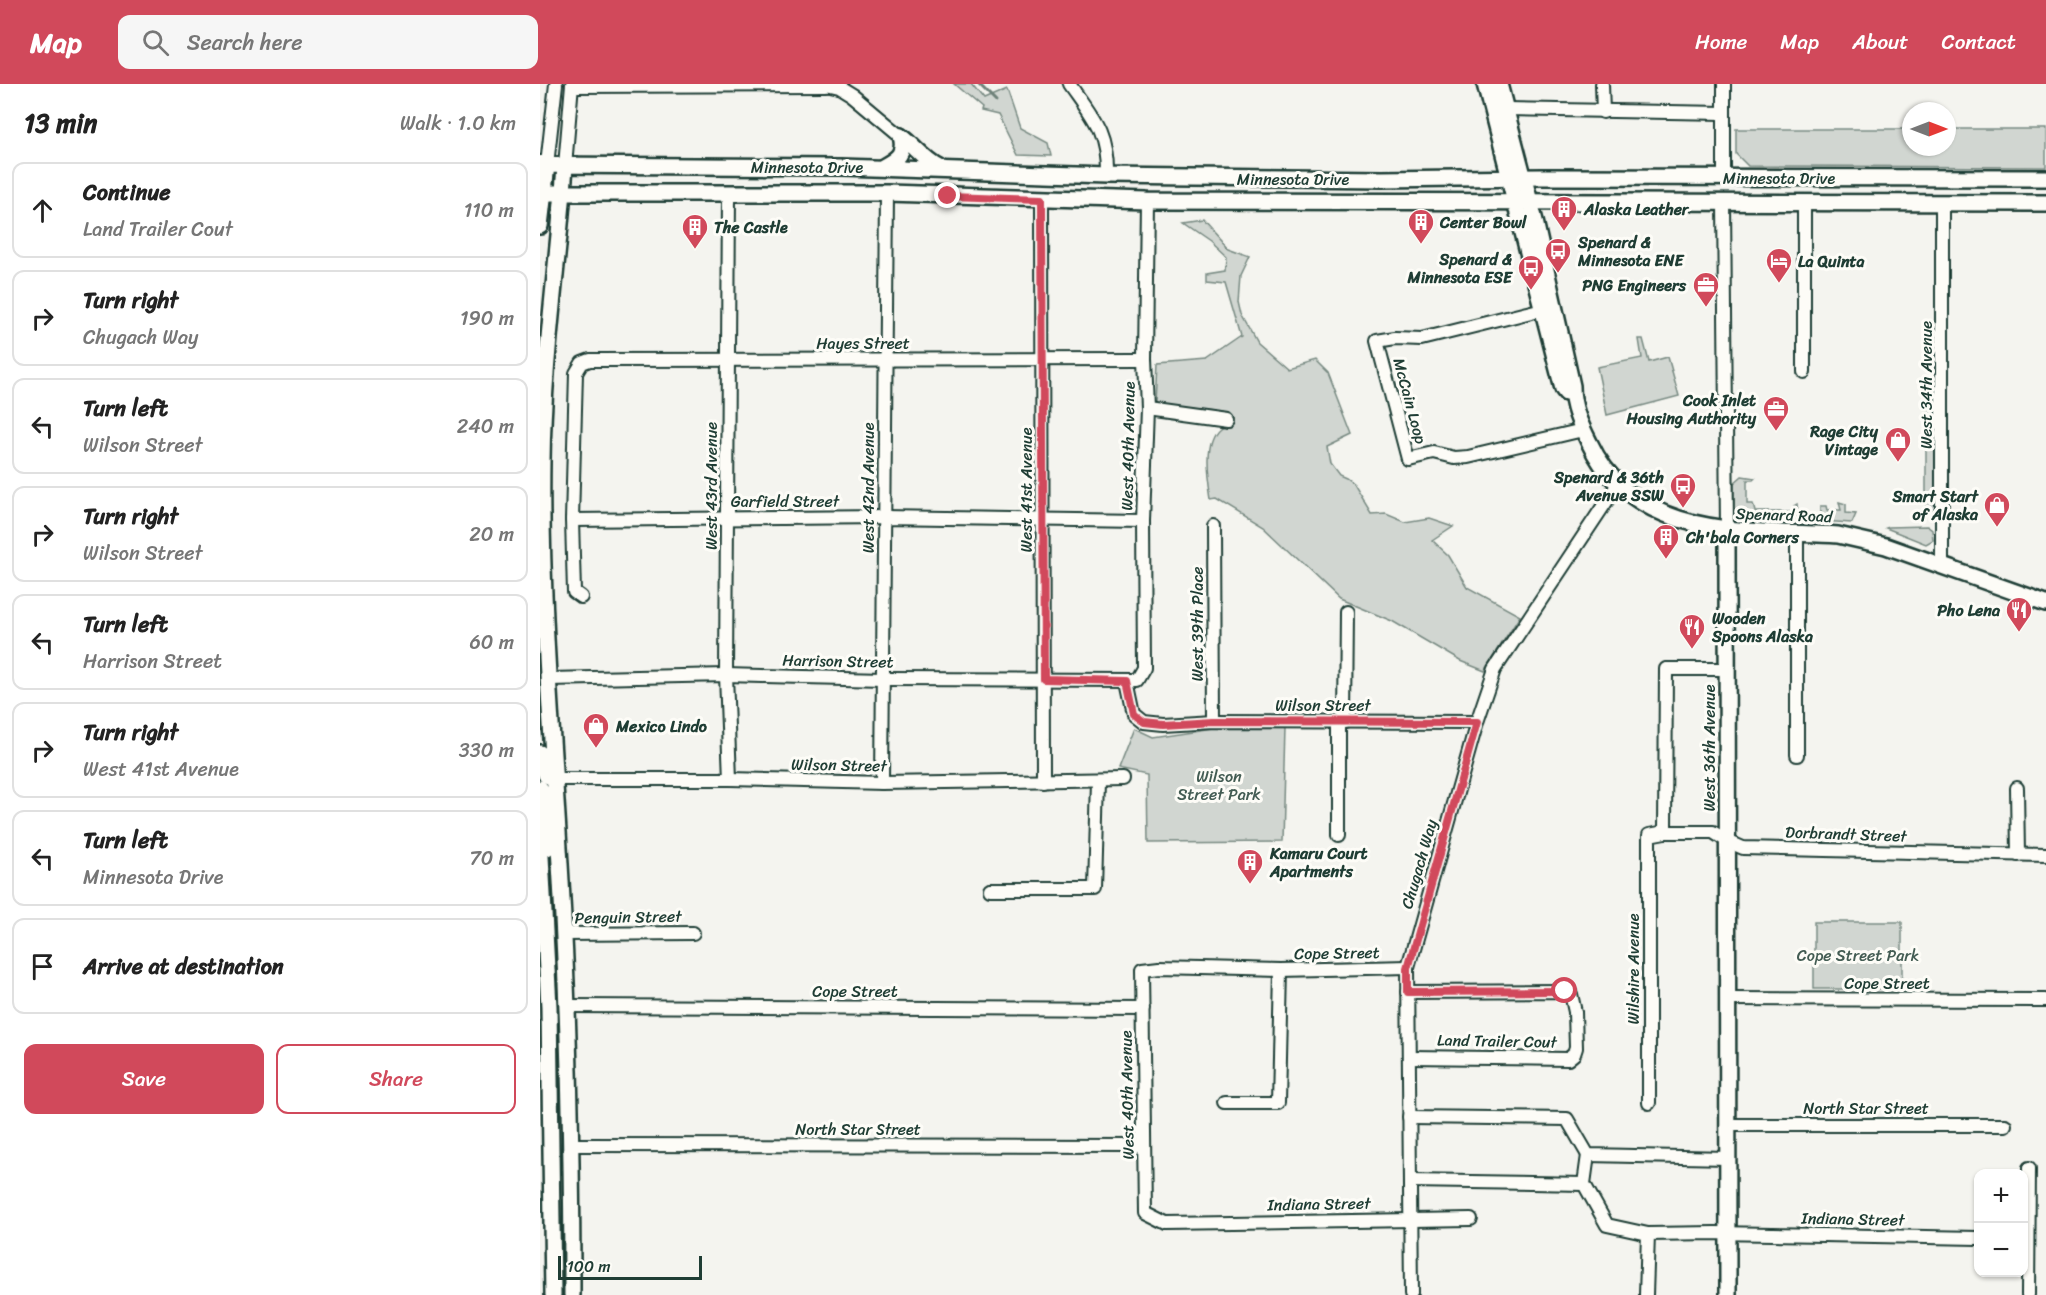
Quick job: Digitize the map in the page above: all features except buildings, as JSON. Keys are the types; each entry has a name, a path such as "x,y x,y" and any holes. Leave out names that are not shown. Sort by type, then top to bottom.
{"main road":[{"name":"Spenard Road","path":"1485,84 1523,201 1569,370 1572,400"},
{"name":"Spenard Road","path":"1499,84 1506,109 1516,177"},
{"path":"882,168 899,158 903,148 901,136"},
{"path":"901,136 910,142 919,154 943,169"},
{"name":"Minnesota Drive","path":"551,166 882,168 1106,176 1382,179 2046,178"},
{"path":"540,226 542,193 551,166"},
{"path":"551,166 563,194 545,389 542,460 544,583 568,1006 572,1145 572,1295"},
{"path":"1860,203 1851,198 1850,190 1870,178"},
{"name":"Minnesota Drive","path":"542,193 887,193 1148,201 2046,203"},
{"name":"Spenard Road","path":"1523,201 1543,309 1563,389 1572,400 1583,430 1603,467 1618,484 1636,498 1660,513 1695,525 1727,530 1839,535 1863,539 2046,603"},
{"name":"West 36th Avenue","path":"1727,530 1728,1295"},
{"path":"540,753 546,775 556,779"},
{"path":"540,788 543,792 551,870 561,879"},
{"path":"540,838 549,1007 553,1295"}],"street":[{"path":"551,166 556,84"},
{"path":"551,166 572,85 826,84 839,87 852,95 901,136"},
{"path":"1069,84 1096,122 1102,136 1106,176"},
{"path":"1602,84 1603,112"},
{"path":"1724,84 1724,178"},
{"path":"1506,109 1724,113"},
{"name":"West 43rd Avenue","path":"729,193 726,675 730,779"},
{"name":"West 42nd Avenue","path":"882,783 887,193"},
{"name":"West 41st Avenue","path":"1042,199 1043,781"},
{"name":"West 40th Avenue","path":"1127,681 1137,680 1144,668 1143,521 1147,408 1145,360 1148,201"},
{"name":"West 36th Avenue","path":"1724,202 1727,530"},
{"path":"1804,202 1804,372"},
{"name":"West 34th Avenue","path":"1942,203 1942,566"},
{"name":"McCain Loop","path":"1543,309 1422,339 1395,338 1377,341 1408,459 1434,453 1454,458 1468,457 1583,430"},
{"name":"Hayes Street","path":"572,520 576,373 582,363 590,360 1145,360"},
{"path":"1147,408 1226,419"},
{"name":"Chugach Way","path":"1411,1295 1408,968 1494,669 1618,484"},
{"name":"Garfield Street","path":"572,520 884,517 1143,521"},
{"path":"572,520 574,592 581,597"},
{"name":"West 39th Place","path":"1213,526 1214,721"},
{"path":"1797,533 1797,755"},
{"path":"1339,835 1346,612"},
{"path":"1665,832 1666,669 1727,669"},
{"name":"Harrison Street","path":"549,679 726,675 1127,681"},
{"name":"Wilson Street","path":"1127,681 1134,714 1144,722 1163,724 1214,721 1477,722"},
{"name":"Wilson Street","path":"556,779 730,779 882,783 1123,779"},
{"path":"990,889 1095,889 1098,781"},
{"path":"2017,788 2018,855"},
{"name":"Dorbrandt Street","path":"1649,835 1665,832 1713,832 1726,841 1743,848 2046,855"},
{"name":"Wilshire Avenue","path":"1649,835 1649,1103"},
{"name":"Penguin Street","path":"564,934 693,933"},
{"name":"West 40th Avenue","path":"1158,968 1142,969 1145,1213 1167,1224"},
{"name":"Cope Street","path":"1158,968 1281,970 1408,968"},
{"path":"1227,1103 1278,1103 1281,970"},
{"name":"Land Trailer Cout","path":"1408,992 1565,991 1571,994 1575,1012 1576,1048 1574,1054 1568,1059 1409,1056"},
{"name":"Cope Street","path":"1727,999 2046,1000"},
{"name":"Cope Street","path":"568,1006 1143,1009"},
{"path":"1409,1117 1567,1119 1588,1155 1584,1184 1410,1180"},
{"name":"North Star Street","path":"1728,1125 2005,1125"},
{"name":"North Star Street","path":"572,1145 1144,1146"},
{"path":"1588,1155 1728,1158"},
{"path":"2028,1295 2029,1168"},
{"name":"Indiana Street","path":"1584,1184 1607,1225 1648,1234 1974,1238"},
{"name":"Indiana Street","path":"1167,1224 1472,1220"},
{"path":"1646,1295 1648,1234"}],"green space":[{"path":"954,84 971,84 984,100 1007,90 1020,128 1048,143 1051,156 1018,155 998,115 981,111 982,108"},
{"path":"1736,129 1902,129 1902,156 1956,156 1956,129 2046,129 2046,167 1748,166 1736,154"},
{"path":"1202,220 1228,249 1250,257 1241,276 1239,302 1242,315 1257,342 1287,368 1315,360 1328,373 1352,435 1327,447 1330,464 1339,476 1354,485 1372,515 1386,514 1405,522 1429,518 1453,526 1432,540 1448,555 1467,587 1520,616 1485,671 1460,661 1392,621 1339,599 1263,527 1217,499 1211,500 1207,462 1209,442 1218,427 1231,421 1229,412 1155,403 1157,365 1207,361 1242,337 1226,282 1207,280 1207,273 1225,270 1226,257 1209,241 1183,223"},
{"path":"1639,339 1643,339 1649,362 1668,357 1679,396 1607,415 1597,367 1642,358"},
{"path":"1931,394 1935,397 1935,508 1931,512 1926,507 1926,397"},
{"path":"1742,476 1755,478 1747,480 1747,504 1753,504 1755,512 1794,512 1794,506 1797,504 1798,513 1794,520 1736,516 1734,483"},
{"path":"1839,502 1846,504 1846,513 1856,514 1852,523 1820,521 1820,506 1826,506 1827,510 1841,510"},
{"path":"1927,526 1932,530 1933,540 1926,544 1886,528 1889,527"},
{"name":"Wilson Street Park","path":"1134,728 1153,737 1214,728 1285,728 1282,842 1148,843 1147,775 1118,769"},
{"name":"Cope Street Park","path":"1814,922 1902,922 1902,989 1814,989"}],"waterway":[{"path":"978,84 996,102"}],"place":[{"name":"Alaska Leather","path":"1564,232"},
{"name":"Center Bowl","path":"1421,245"},
{"name":"The Castle","path":"695,250"},
{"name":"Spenard & Minnesota ENE","path":"1558,274"},
{"name":"La Quinta","path":"1779,284"},
{"name":"Spenard & Minnesota ESE","path":"1531,291"},
{"name":"PNG Engineers","path":"1706,308"},
{"name":"Cook Inlet Housing Authority","path":"1776,432"},
{"name":"Rage City Vintage","path":"1898,463"},
{"name":"Spenard & 36th Avenue SSW","path":"1683,509"},
{"name":"Smart Start of Alaska","path":"1997,528"},
{"name":"Ch'bala Corners","path":"1666,560"},
{"name":"Pho Lena","path":"2019,633"},
{"name":"Wooden Spoons Alaska","path":"1692,650"},
{"name":"Mexico Lindo","path":"596,749"},
{"name":"Kamaru Court Apartments","path":"1250,885"}],"route":[{"path":"948,196 1042,199 1044,679 1127,681 1134,714 1144,722 1163,724 1214,721 1477,722 1408,968 1408,992 1565,991"}]}
